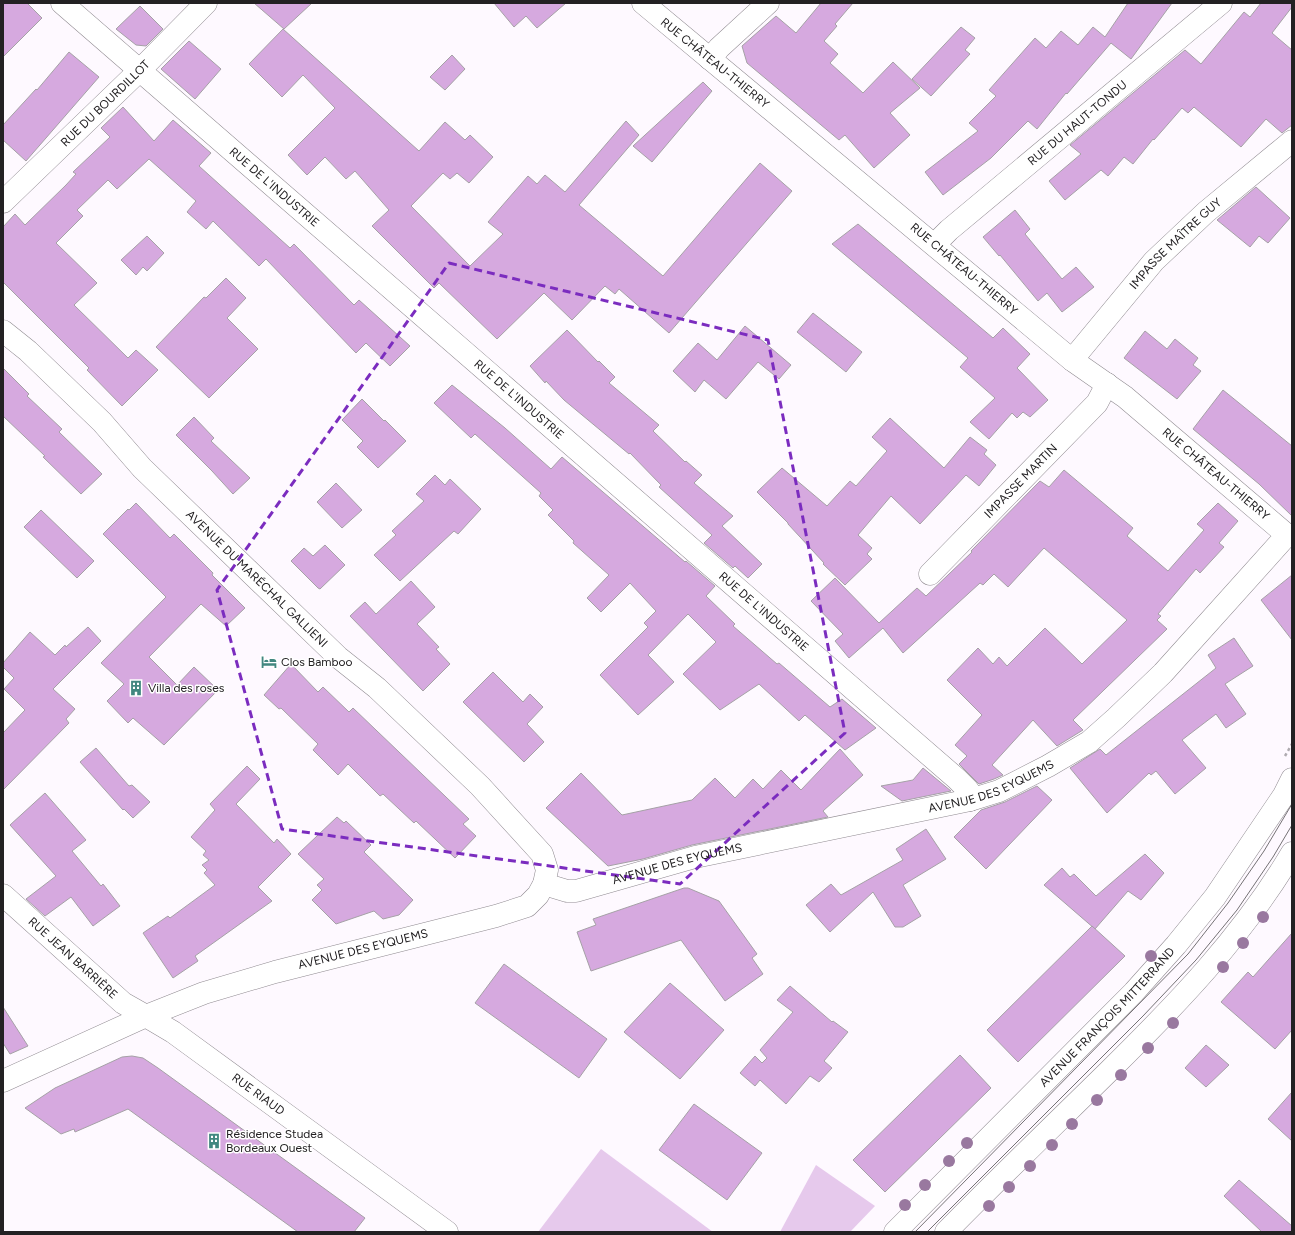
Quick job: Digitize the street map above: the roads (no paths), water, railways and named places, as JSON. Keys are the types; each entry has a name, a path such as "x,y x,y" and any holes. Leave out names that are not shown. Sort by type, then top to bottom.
{"street":[{"name":"RUE DE L'INDUSTRIE","path":"62,3 957,779 968,790 970,800"},
{"name":"RUE DU BOURDILLOT","path":"3,202 140,70 206,3"},
{"name":"RUE CHÂTEAU-THIERRY","path":"643,3 935,244 1072,360 1125,398 1287,534"},
{"path":"710,59 719,48 768,3"},
{"name":"RUE DU HAUT-TONDU","path":"935,244 955,225 1222,3"},
{"name":"IMPASSE MAÎTRE GUY","path":"1072,360 1154,261 1206,212 1292,141"},
{"name":"AVENUE DU MARÉCHAL GALLIENI","path":"3,331 28,351 102,422 142,468 338,657 377,688 480,786 542,854 547,870 544,884"},
{"name":"IMPASSE MARTIN","path":"930,574 1097,403 1107,384"},
{"name":"AVENUE DES EYQUEMS","path":"3,1080 146,1016 204,993 275,972 496,916 527,906 538,895 544,884 567,891 576,891 695,857 970,800 999,791 1048,766 1089,742 1116,718 1163,673 1287,534"},
{"name":"AVENUE FRANÇOIS MITTERRAND","path":"895,1232 1134,992 1176,946 1215,897 1284,795 1292,779"},
{"path":"946,1232 1163,1018 1206,971 1249,919 1292,853"},
{"name":"RUE JEAN BARRIÈRE","path":"3,895 123,1003 146,1016"},
{"name":"RUE RIAUD","path":"146,1016 173,1032 447,1232"}],"tram line":[{"path":"915,1232 1188,954 1228,903 1264,851 1292,804"},
{"path":"927,1232 1143,1016 1196,960 1237,910 1273,857 1292,825"}],"place":[{"name":"Clos Bamboo","path":"269,662"},
{"name":"Villa des roses","path":"136,688"},
{"name":"Résidence Studea Bordeaux Ouest","path":"214,1141"}]}
